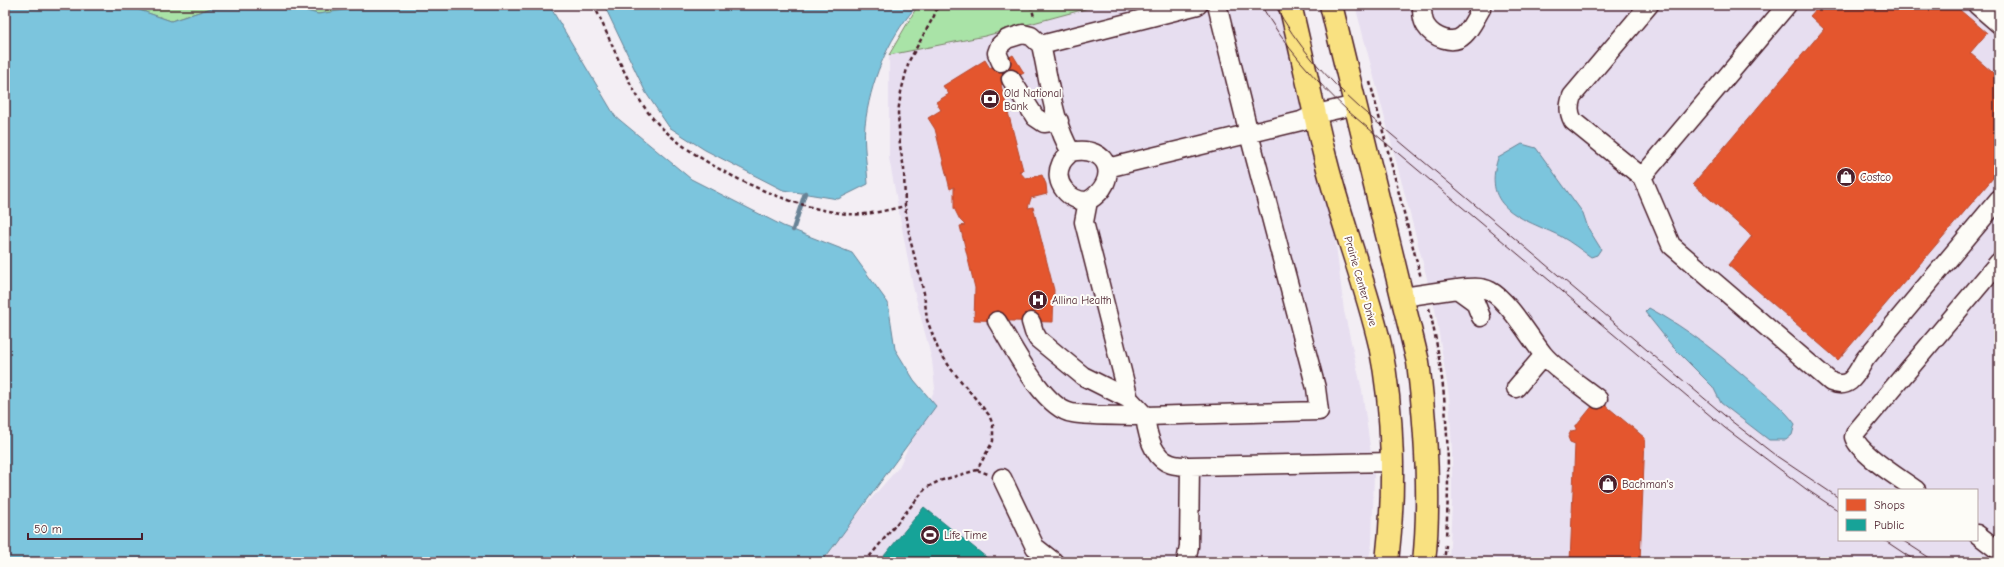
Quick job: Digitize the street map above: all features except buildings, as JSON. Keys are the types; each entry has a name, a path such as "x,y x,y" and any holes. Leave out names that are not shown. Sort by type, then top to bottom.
{"main road":[{"name":"Prairie Center Drive","path":"1290,5 1324,153 1380,345 1388,402 1392,462 1392,514 1387,562"},
{"path":"1331,5 1418,362 1426,422 1427,482 1424,562"}],"lane":[{"path":"1041,45 1198,5"},
{"path":"997,321 1041,392 1054,406 1071,413 1145,416 1319,411 1316,388 1249,134 1217,5"},
{"path":"1422,5 1426,26 1441,38 1450,40 1464,35 1481,9 1480,5"},
{"path":"1649,5 1577,90 1569,104 1569,113 1573,121 1642,177 1671,245 1831,382 1839,385 1847,384 1855,376 1865,359 1999,199"},
{"path":"1642,177 1787,5"},
{"path":"1977,5 1999,24"},
{"path":"1001,62 997,53 1000,45 1008,39 1023,34 1030,36 1041,45 1058,121 1064,140 1071,152"},
{"path":"1011,79 1035,117 1044,123 1058,121"},
{"path":"1108,168 1301,121 1316,114 1356,105"},
{"path":"1081,150 1098,154 1108,168 1107,182 1103,189 1088,201 1082,201 1068,194 1059,180 1060,165 1071,152 1081,150"},
{"path":"1088,201 1084,222 1129,399"},
{"path":"1915,489 1882,467 1856,443 1854,437 1856,432 1999,262"},
{"path":"1402,298 1457,289 1480,288 1489,290 1497,295 1527,331 1544,355 1598,399"},
{"path":"1457,289 1475,302 1481,317"},
{"path":"1031,322 1038,339 1083,376 1129,399 1145,416 1148,437 1156,452 1170,464 1190,466 1392,462"},
{"path":"1516,388 1544,355"},
{"path":"1186,562 1189,546 1190,466"},
{"path":"1002,478 1035,547 1054,562"},
{"path":"1978,535 1999,552"}],"path":[{"path":"594,5 629,80 645,108 658,124 675,139 717,168 772,195 821,210 849,214 905,206"},
{"path":"865,562 926,488 939,481 977,470 994,441 993,425 989,415 951,369 938,349 927,320 924,293 910,239 905,206 904,168 900,146 898,113 901,92 909,61 934,16 938,5"},
{"path":"1031,5 1034,17"}],"shaded area":[{"path":"1100,5 1281,5 1334,228 1344,311 1362,390 1374,474 1372,544 1368,562 824,562 850,523 899,467 935,389 932,360 913,287 889,158 889,55 985,36"},
{"path":"1355,5 1999,5 1999,562 1449,562 1452,504 1452,451 1449,396 1435,309"}],"green space":[{"path":"125,5 221,5 171,21"},
{"path":"284,5 422,5 318,14"},
{"path":"918,5 1100,5 985,36 889,55"}],"water":[{"path":"5,5 125,5 171,21 221,5 284,5 318,14 378,5 549,5 615,116 691,179 783,226 852,253 888,303 895,349 914,380 936,406 822,562 5,562"},
{"path":"604,5 913,5 915,8 896,34 881,63 867,109 865,147 868,184 838,199 783,190 705,150 669,127 646,93"},
{"path":"1522,144 1536,148 1583,213 1588,228 1601,249 1597,255 1591,257 1560,236 1520,217 1509,210 1500,201 1495,190 1494,176 1498,158"},
{"path":"1649,308 1678,325 1706,345 1773,401 1795,424 1792,435 1786,440 1769,440 1721,403 1713,387 1673,347 1645,312"}],"waterway":[{"path":"793,230 805,193"}],"tram line":[{"path":"1261,5 1280,35 1301,62 1324,88 1349,112 1725,428 1806,489 1838,510"},
{"path":"1275,5 1283,20 1302,47 1324,73 1360,108 1730,420 1775,455 1838,497"},
{"path":"1886,541 1917,562"},
{"path":"1904,541 1936,562"}],"place":[{"name":"Old National Bank","path":"990,99"},
{"name":"Costco","path":"1846,177"},
{"name":"Allina Health","path":"1038,300"},
{"name":"Bachman's","path":"1608,484"},
{"name":"Life Time","path":"930,535"}]}
